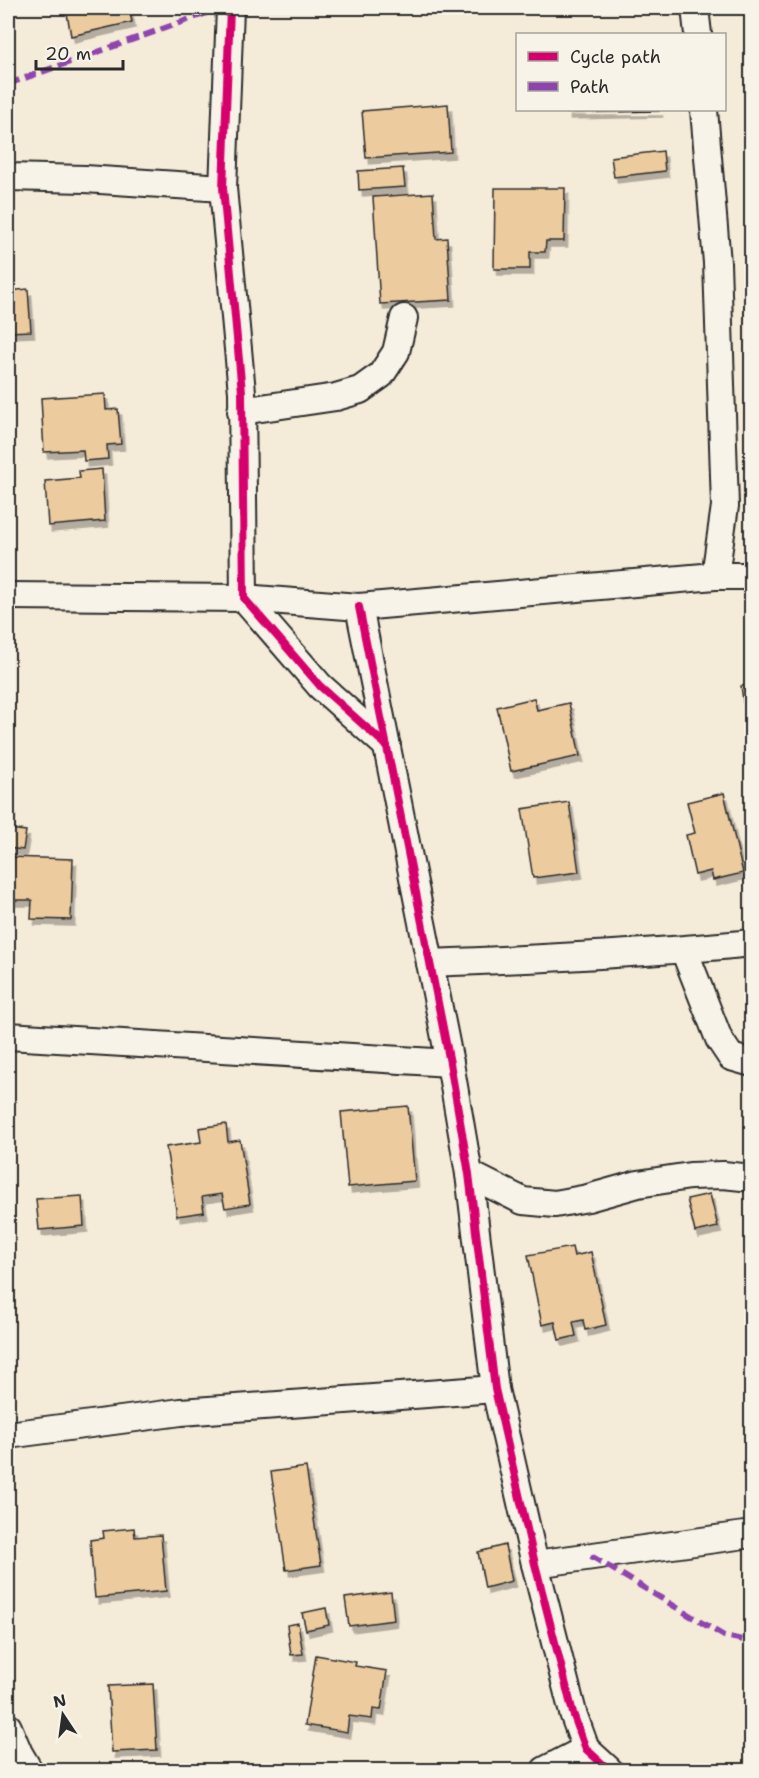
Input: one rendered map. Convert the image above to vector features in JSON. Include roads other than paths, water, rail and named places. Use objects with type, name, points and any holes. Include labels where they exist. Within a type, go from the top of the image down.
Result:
[{"type":"street","points":[[230,8],[223,188],[242,392],[244,598],[320,686],[387,746]]},
{"type":"street","points":[[695,8],[698,33]]},
{"type":"street","points":[[704,111],[717,263],[725,506],[715,576]]},
{"type":"street","points":[[8,177],[85,179],[223,188]]},
{"type":"street","points":[[241,411],[336,397],[360,390],[381,375],[396,352],[404,318]]},
{"type":"street","points":[[8,596],[244,598],[359,607],[715,576],[752,576]]},
{"type":"street","points":[[359,607],[450,1063],[469,1174],[495,1389],[535,1564],[573,1713],[586,1749],[609,1770]]},
{"type":"street","points":[[430,963],[684,950],[752,943]]},
{"type":"street","points":[[684,950],[719,1039],[731,1057],[752,1063]]},
{"type":"street","points":[[8,1036],[450,1063]]},
{"type":"street","points":[[469,1174],[523,1201],[555,1204],[588,1198],[638,1184],[690,1176],[723,1175],[752,1178]]},
{"type":"street","points":[[8,1435],[181,1412],[495,1389]]},
{"type":"street","points":[[535,1564],[752,1534]]},
{"type":"street","points":[[8,1727],[29,1770]]},
{"type":"street","points":[[545,1770],[586,1749]]}]
